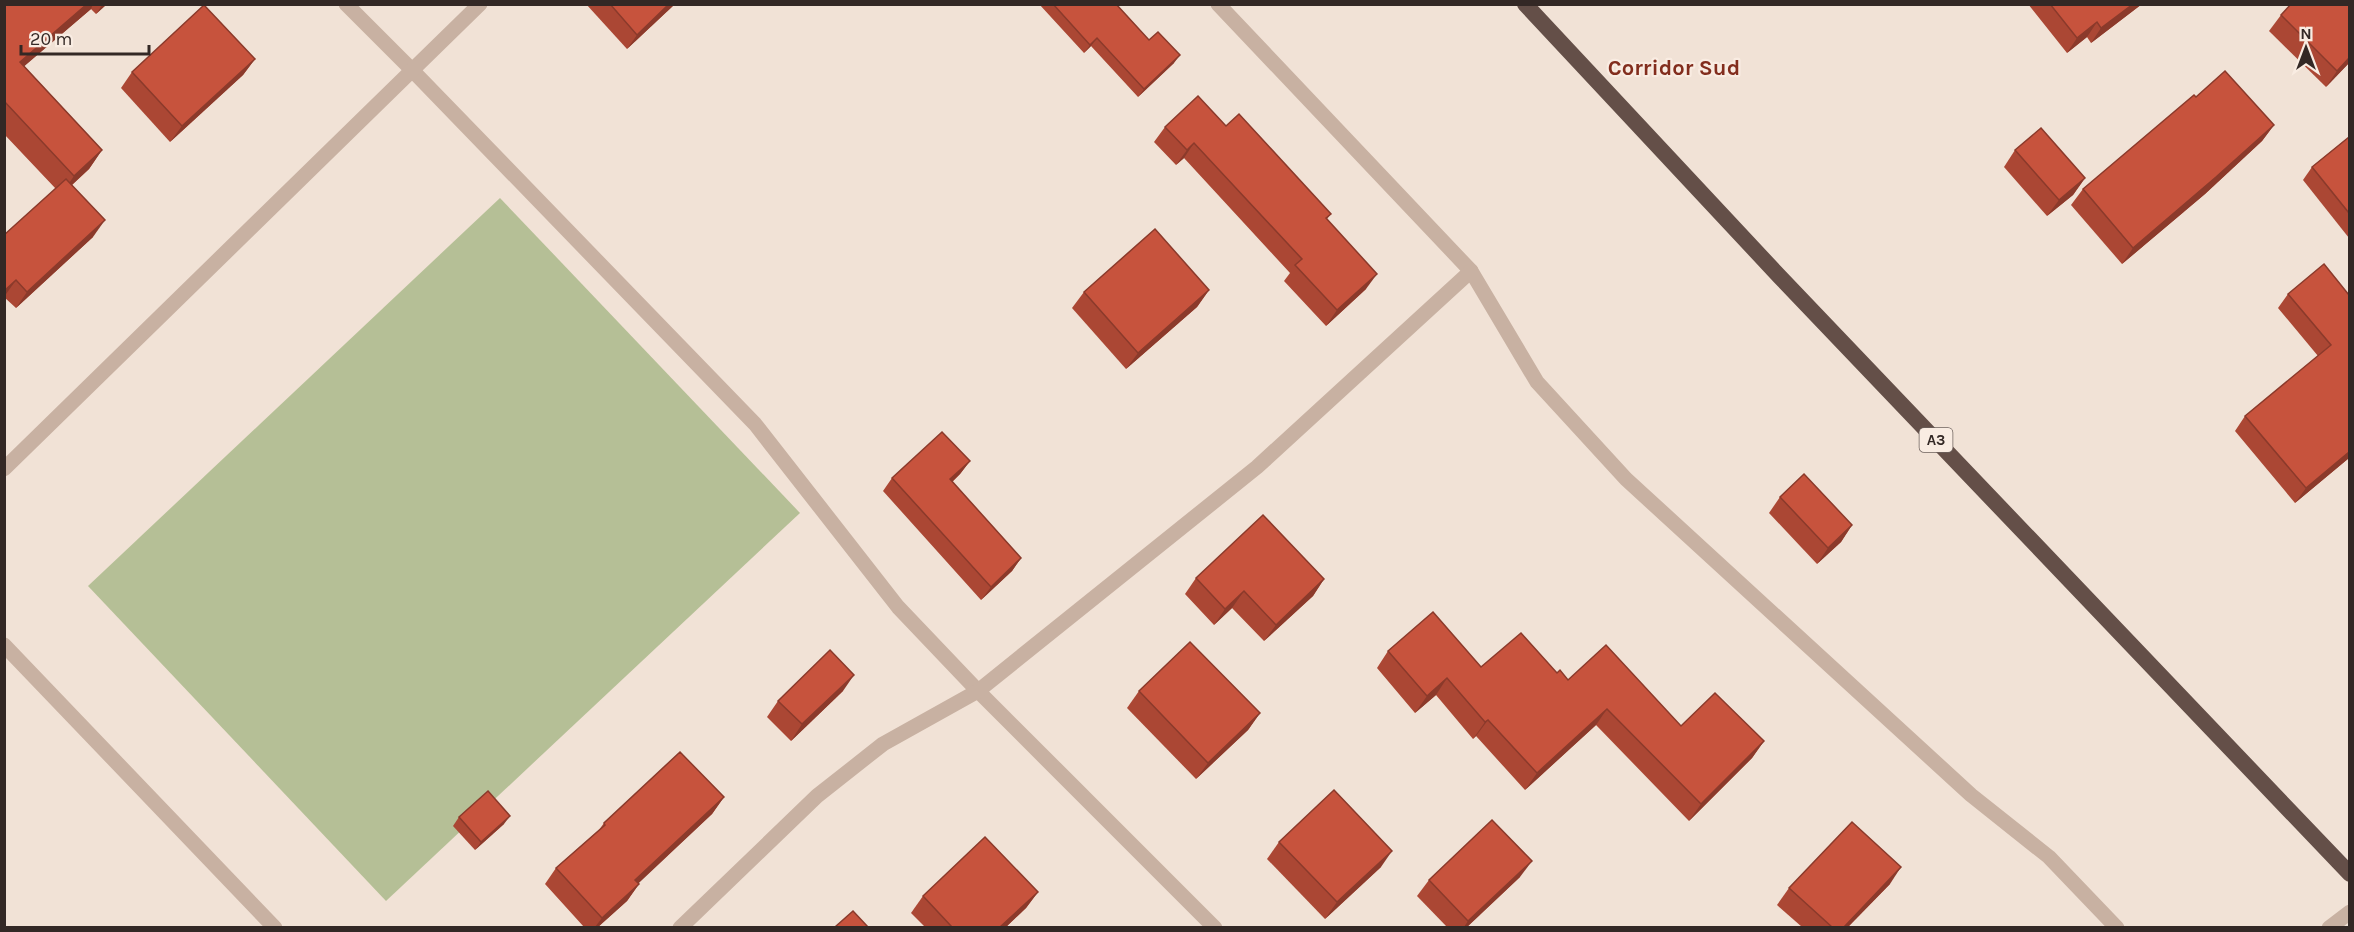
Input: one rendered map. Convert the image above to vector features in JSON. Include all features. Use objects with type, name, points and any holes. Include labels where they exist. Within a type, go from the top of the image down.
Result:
[{"type":"highway","name":"A3","points":[[1525,4],[1780,277],[2349,874]]},
{"type":"street","points":[[346,4],[755,424],[898,607],[978,691],[1215,927]]},
{"type":"street","points":[[4,469],[480,4]]},
{"type":"street","points":[[1218,4],[1471,271],[1537,382],[1626,479],[1971,795],[2049,857],[2117,927]]},
{"type":"street","points":[[680,927],[827,789],[883,744],[978,691],[1257,467],[1471,271]]},
{"type":"street","points":[[4,645],[275,927]]},
{"type":"street","points":[[2329,927],[2349,912]]},
{"type":"green space","points":[[500,198],[800,513],[386,901],[88,586]]},
{"type":"building","points":[[4,4],[87,4],[20,62],[102,150],[74,176],[4,101]]},
{"type":"building","points":[[610,4],[669,4],[637,35]]},
{"type":"building","points":[[1053,4],[1116,4],[1149,40],[1158,32],[1180,55],[1144,89],[1097,38],[1090,45]]},
{"type":"building","points":[[2050,4],[2133,4],[2101,28],[2097,22],[2077,38]]},
{"type":"building","points":[[2291,4],[2349,4],[2349,58],[2337,71],[2281,15]]},
{"type":"building","points":[[204,5],[255,59],[182,126],[132,72]]},
{"type":"building","points":[[2225,71],[2274,125],[2133,248],[2083,189]]},
{"type":"building","points":[[1198,96],[1226,126],[1239,114],[1331,214],[1326,218],[1377,274],[1337,310],[1295,265],[1302,259],[1194,143],[1187,150],[1165,127]]},
{"type":"building","points":[[2041,128],[2085,178],[2059,200],[2015,150]]},
{"type":"building","points":[[2349,137],[2349,213],[2312,167]]},
{"type":"building","points":[[66,179],[105,220],[27,292],[16,280],[4,291],[4,235]]},
{"type":"building","points":[[1155,229],[1209,290],[1138,353],[1084,292]]},
{"type":"building","points":[[2324,264],[2349,295],[2349,452],[2306,488],[2245,416],[2331,345],[2288,294]]},
{"type":"building","points":[[942,432],[970,461],[950,479],[1021,558],[991,587],[892,478]]},
{"type":"building","points":[[1804,474],[1852,525],[1828,548],[1780,497]]},
{"type":"building","points":[[1263,515],[1324,579],[1276,625],[1244,591],[1225,609],[1196,578]]},
{"type":"building","points":[[1433,612],[1481,667],[1521,633],[1557,673],[1560,670],[1568,680],[1606,645],[1681,726],[1715,693],[1764,741],[1701,804],[1607,709],[1537,773],[1488,720],[1485,722],[1447,678],[1427,696],[1388,651]]},
{"type":"building","points":[[1190,642],[1260,713],[1208,763],[1139,691]]},
{"type":"building","points":[[830,650],[854,675],[802,724],[778,701]]},
{"type":"building","points":[[680,752],[724,797],[635,880],[639,884],[602,918],[556,868],[605,825],[604,823]]},
{"type":"building","points":[[1334,790],[1392,851],[1337,902],[1279,842]]},
{"type":"building","points":[[488,791],[510,816],[481,842],[459,817]]},
{"type":"building","points":[[1492,820],[1532,861],[1468,921],[1429,880]]},
{"type":"building","points":[[1852,822],[1901,867],[1844,927],[1832,927],[1789,888]]},
{"type":"building","points":[[985,837],[1038,892],[1000,927],[952,927],[923,896]]},
{"type":"building","points":[[853,911],[868,927],[835,927]]},
{"type":"district","name":"Corridor Sud","points":[[1674,67]]}]
